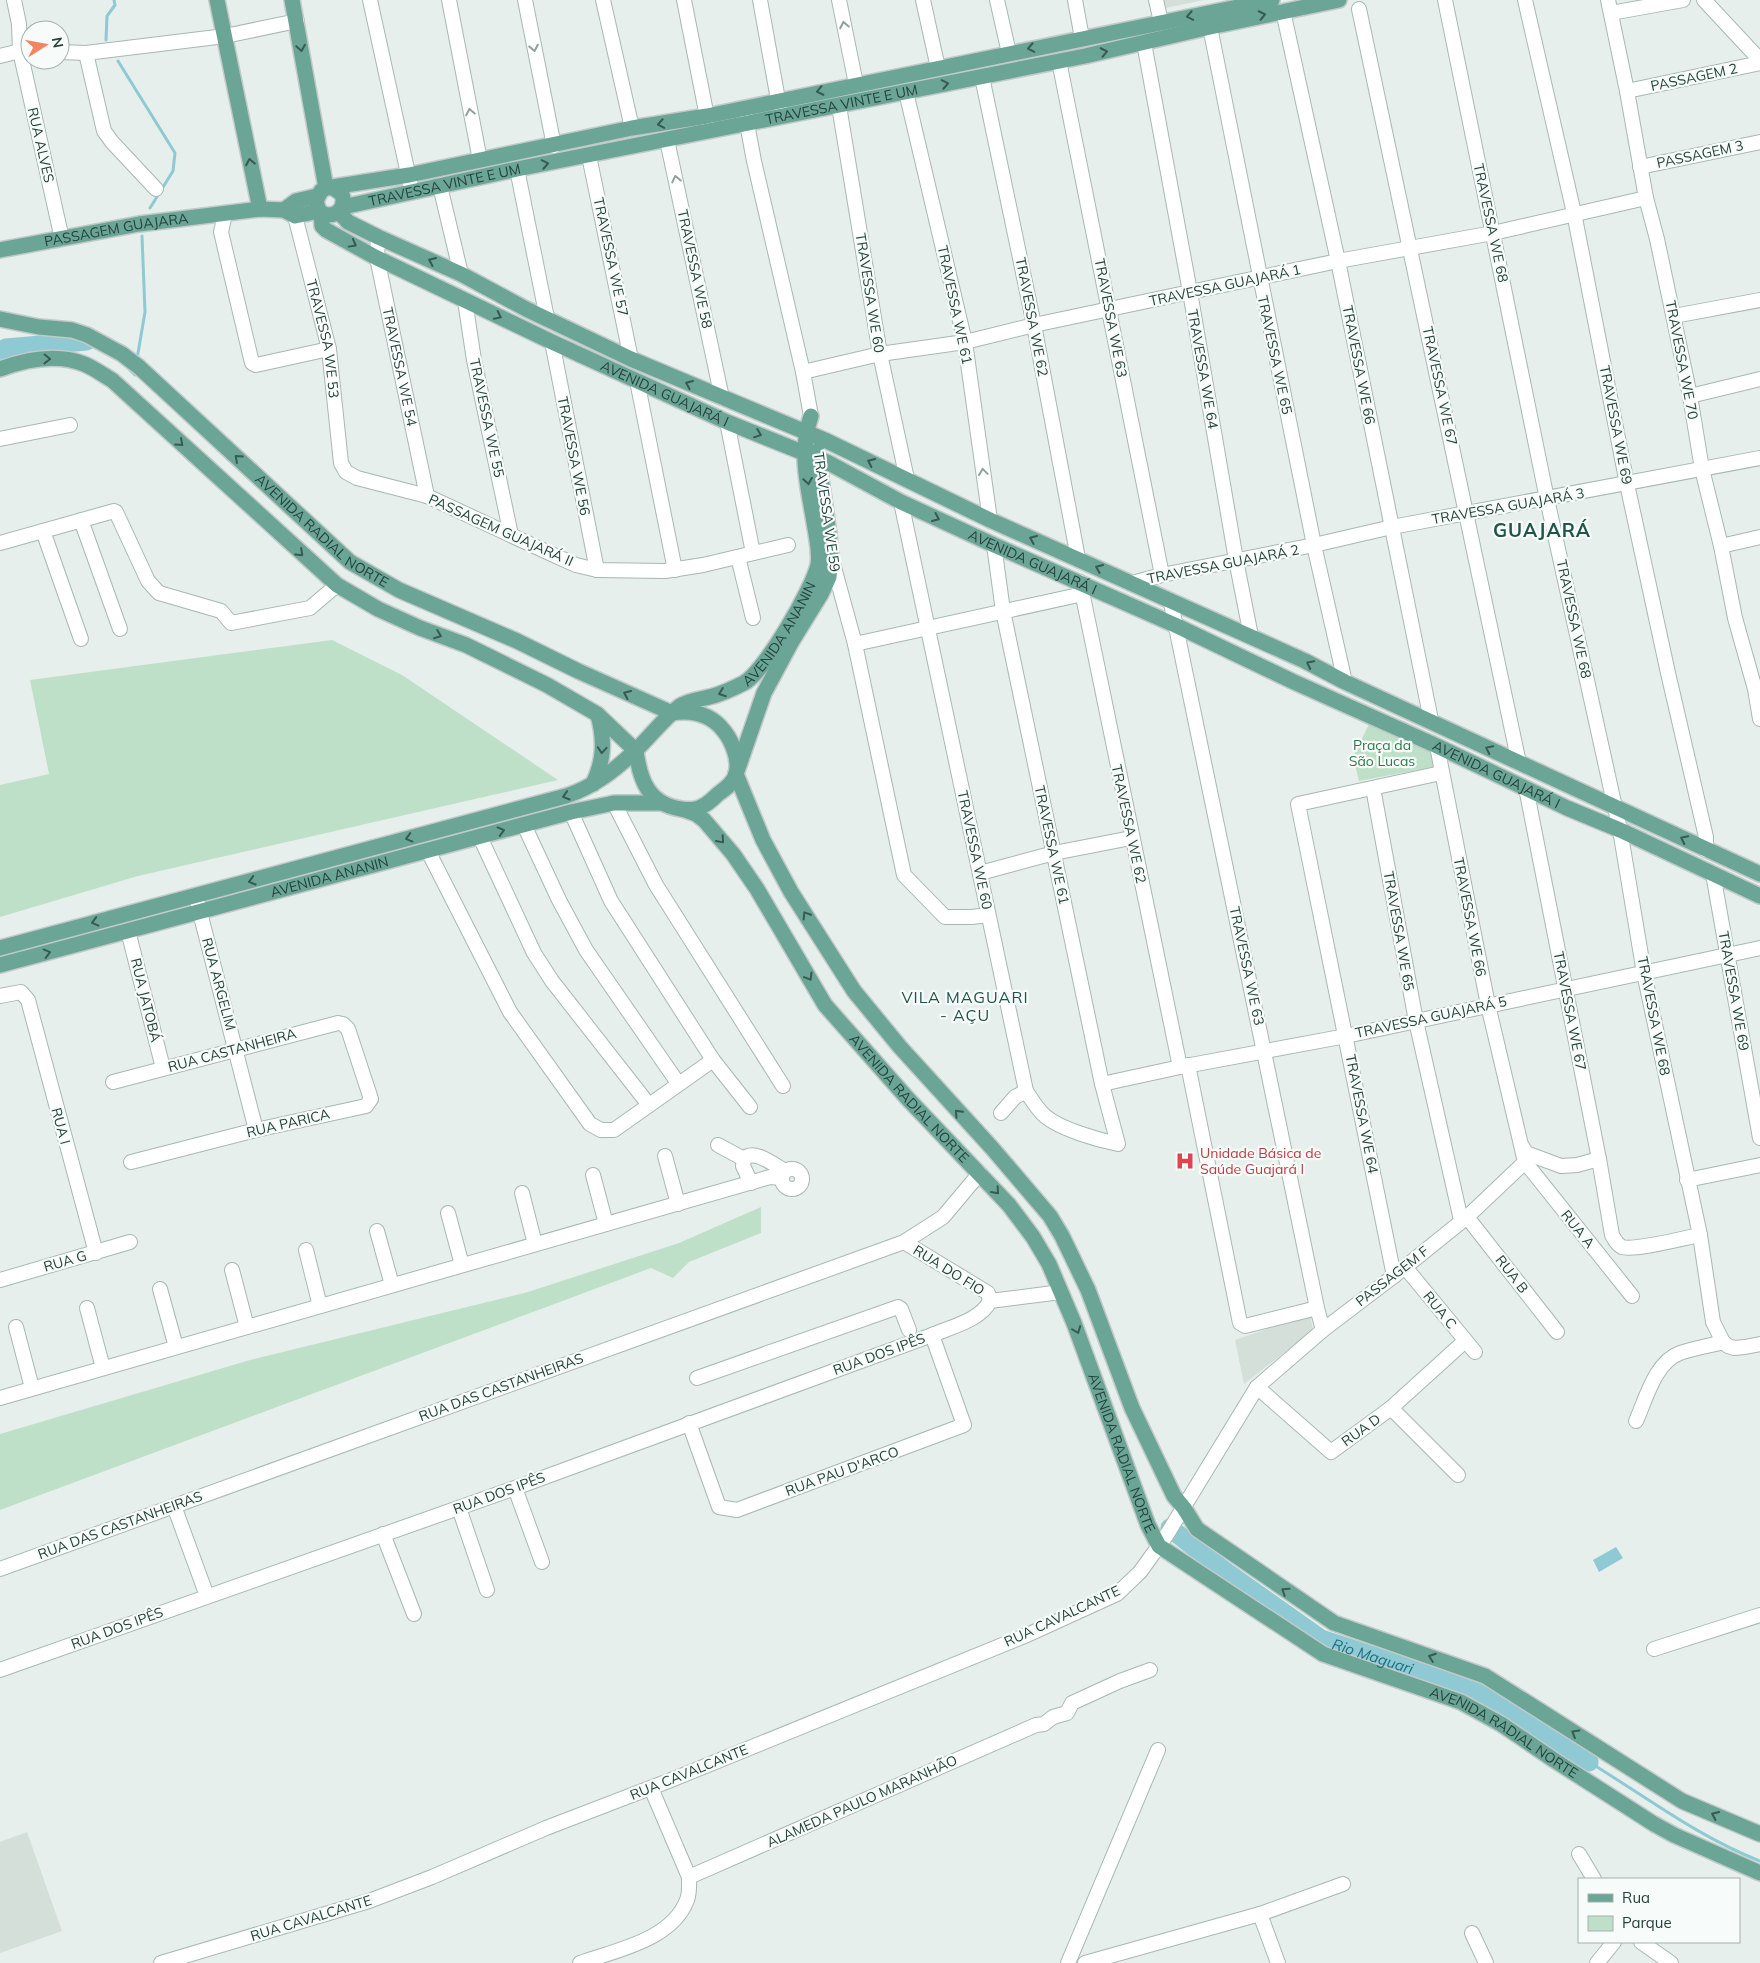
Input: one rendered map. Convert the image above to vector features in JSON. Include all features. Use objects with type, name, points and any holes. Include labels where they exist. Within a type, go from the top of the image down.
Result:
[{"type":"main road","points":[[217,0],[260,210]]},
{"type":"main road","points":[[292,0],[325,190],[317,207],[320,212],[327,216],[334,215],[341,209],[342,194],[338,190],[325,190]]},
{"type":"main road","name":"TRAVESSA VINTE E UM","points":[[290,213],[296,201],[325,190],[554,146],[632,128],[707,116],[1161,22],[1278,5],[1338,0]]},
{"type":"main road","name":"TRAVESSA VINTE E UM","points":[[341,209],[517,169],[1144,44],[1210,27],[1278,5]]},
{"type":"main road","name":"AVENIDA GUAJARÁ I","points":[[341,209],[348,222],[461,274],[526,309],[631,359],[811,434],[990,520],[1078,558],[1171,603],[1251,636],[1346,682],[1431,720],[1519,764],[1615,806],[1760,874]]},
{"type":"main road","name":"PASSAGEM GUAJARA","points":[[2,248],[62,240],[139,224],[260,210],[290,213],[320,212]]},
{"type":"main road","name":"AVENIDA GUAJARÁ I","points":[[320,212],[322,226],[326,230],[377,258],[465,301],[727,422],[810,455],[901,502],[1081,588],[1176,625],[1294,682],[1620,830],[1760,896]]},
{"type":"main road","name":"AVENIDA RADIAL NORTE","points":[[0,319],[39,327],[72,330],[100,340],[139,367],[350,562],[398,590],[517,641],[667,717]]},
{"type":"main road","name":"AVENIDA RADIAL NORTE","points":[[0,369],[21,361],[41,358],[65,359],[84,364],[112,380],[337,586],[378,609],[420,628],[466,645],[547,684],[597,714],[638,748]]},
{"type":"main road","name":"AVENIDA ANANIN","points":[[667,717],[682,704],[721,693],[747,682],[759,669],[808,590],[818,564],[810,455],[811,416]]},
{"type":"main road","name":"TRAVESSA WE 59","points":[[810,455],[829,534],[831,559]]},
{"type":"main road","name":"AVENIDA ANANIN","points":[[733,779],[764,693],[792,641],[821,594],[828,577],[831,559]]},
{"type":"main road","points":[[683,712],[696,713],[709,718],[719,725],[728,736],[733,748],[736,759],[733,779],[702,807],[685,810],[673,808],[662,803],[651,794],[643,783],[638,748],[667,717],[683,712]]},
{"type":"main road","points":[[593,784],[598,774],[603,750],[603,738],[597,714]]},
{"type":"main road","name":"AVENIDA ANANIN","points":[[0,948],[566,796],[608,775],[638,748]]},
{"type":"main road","name":"AVENIDA RADIAL NORTE","points":[[733,779],[786,883],[854,991],[900,1048],[992,1148],[1050,1216],[1062,1236],[1088,1290],[1132,1408],[1181,1513],[1197,1529],[1334,1623],[1485,1676],[1682,1800],[1760,1834]]},
{"type":"main road","name":"AVENIDA ANANIN","points":[[0,965],[571,812],[614,802],[662,803]]},
{"type":"main road","name":"AVENIDA RADIAL NORTE","points":[[685,810],[696,814],[704,820],[733,854],[757,889],[825,1005],[908,1099],[1009,1205],[1033,1237],[1049,1264],[1061,1292],[1148,1525],[1162,1541],[1323,1654],[1462,1702],[1501,1724],[1554,1760],[1661,1827],[1760,1873]]},
{"type":"street","name":"RUA ALVES","points":[[14,0],[20,28]]},
{"type":"street","points":[[370,0],[412,192]]},
{"type":"street","points":[[449,0],[480,160]]},
{"type":"street","points":[[525,0],[554,146]]},
{"type":"street","points":[[603,0],[632,128]]},
{"type":"street","points":[[684,0],[710,132]]},
{"type":"street","points":[[760,0],[781,116]]},
{"type":"street","points":[[839,0],[856,84]]},
{"type":"street","points":[[924,0],[938,68]]},
{"type":"street","points":[[998,0],[1009,53]]},
{"type":"street","points":[[1075,0],[1082,38]]},
{"type":"street","points":[[1156,0],[1161,22]]},
{"type":"street","name":"TRAVESSA WE 68","points":[[1445,0],[1547,499],[1620,830],[1644,973],[1687,1180]]},
{"type":"street","name":"TRAVESSA WE 69","points":[[1525,0],[1574,214],[1668,673],[1706,836],[1706,850]]},
{"type":"street","points":[[1610,7],[1683,0]]},
{"type":"street","points":[[1704,0],[1760,61]]},
{"type":"street","name":"TRAVESSA WE 66","points":[[1278,5],[1338,261],[1431,720]]},
{"type":"street","name":"TRAVESSA WE 70","points":[[1610,7],[1646,198],[1657,239],[1690,396],[1702,469],[1721,546],[1735,618],[1757,688],[1760,719]]},
{"type":"street","name":"TRAVESSA WE 67","points":[[1359,9],[1519,764]]},
{"type":"street","points":[[70,52],[86,53],[225,36],[296,21]]},
{"type":"street","name":"TRAVESSA WE 65","points":[[1210,27],[1314,546],[1346,682]]},
{"type":"street","name":"TRAVESSA WE 64","points":[[1144,44],[1251,636]]},
{"type":"street","points":[[0,56],[20,52]]},
{"type":"street","points":[[86,53],[104,131],[156,189]]},
{"type":"street","name":"PASSAGEM 2","points":[[1627,91],[1760,61]]},
{"type":"street","name":"TRAVESSA WE 63","points":[[1059,62],[1162,575]]},
{"type":"street","name":"RUA ALVES","points":[[29,70],[62,240]]},
{"type":"street","name":"TRAVESSA WE 62","points":[[982,77],[1034,325],[1078,558]]},
{"type":"street","name":"TRAVESSA WE 61","points":[[906,92],[965,342],[990,520]]},
{"type":"street","name":"TRAVESSA WE 60","points":[[839,106],[880,354],[907,479]]},
{"type":"street","points":[[744,107],[746,124],[803,372],[811,416]]},
{"type":"street","name":"TRAVESSA WE 58","points":[[668,140],[722,398]]},
{"type":"street","name":"PASSAGEM 3","points":[[1640,167],[1760,142]]},
{"type":"street","name":"TRAVESSA WE 57","points":[[589,156],[631,359]]},
{"type":"street","points":[[517,169],[547,318]]},
{"type":"street","points":[[440,186],[461,274]]},
{"type":"street","name":"TRAVESSA GUAJARÁ 1","points":[[803,372],[880,354],[965,342],[1034,325],[1338,261],[1492,233],[1646,198]]},
{"type":"street","name":"TRAVESSA WE 53","points":[[290,213],[329,349],[341,463]]},
{"type":"street","points":[[226,214],[222,235],[252,363],[256,366],[329,349]]},
{"type":"street","name":"TRAVESSA WE 54","points":[[378,237],[377,258],[427,496]]},
{"type":"street","points":[[1674,316],[1760,300]]},
{"type":"street","name":"TRAVESSA WE 55","points":[[465,301],[474,360],[511,536]]},
{"type":"street","name":"TRAVESSA WE 56","points":[[552,342],[597,570]]},
{"type":"street","points":[[1690,396],[1760,380]]},
{"type":"street","points":[[637,381],[675,570]]},
{"type":"street","points":[[727,422],[753,553]]},
{"type":"street","points":[[0,438],[70,425]]},
{"type":"street","name":"TRAVESSA GUAJARÁ 3","points":[[1314,546],[1392,527],[1760,458]]},
{"type":"street","name":"PASSAGEM GUAJARÁ II","points":[[341,463],[346,472],[356,478],[427,496],[576,565],[597,570],[654,572],[675,570],[788,545]]},
{"type":"street","name":"TRAVESSA WE 60","points":[[901,502],[1026,1091],[1047,1118],[1073,1131],[1118,1144]]},
{"type":"street","points":[[0,543],[114,511],[148,581],[155,590],[221,611],[231,624],[310,608],[337,586]]},
{"type":"street","points":[[81,520],[120,629]]},
{"type":"street","points":[[43,532],[81,639]]},
{"type":"street","points":[[1721,546],[1760,537]]},
{"type":"street","name":"TRAVESSA WE 61","points":[[994,545],[1003,611],[1102,1084],[1118,1144]]},
{"type":"street","name":"TRAVESSA GUAJARÁ 2","points":[[1132,583],[1162,575],[1314,546]]},
{"type":"street","points":[[738,557],[753,618]]},
{"type":"street","name":"TRAVESSA WE 59","points":[[831,559],[855,644],[904,875],[945,917],[972,918],[988,915]]},
{"type":"street","points":[[855,644],[1003,611],[1081,588]]},
{"type":"street","name":"TRAVESSA WE 62","points":[[1081,588],[1131,838],[1184,1066],[1240,1323],[1245,1326],[1317,1308]]},
{"type":"street","name":"TRAVESSA WE 63","points":[[1171,603],[1323,1330]]},
{"type":"street","name":"TRAVESSA WE 66","points":[[1437,746],[1488,1005],[1522,1146]]},
{"type":"street","points":[[1373,788],[1441,773]]},
{"type":"street","name":"TRAVESSA WE 65","points":[[1373,788],[1416,1021],[1464,1218]]},
{"type":"street","name":"TRAVESSA WE 64","points":[[1373,788],[1298,804],[1394,1276]]},
{"type":"street","name":"TRAVESSA WE 67","points":[[1526,788],[1599,1159],[1612,1235],[1620,1246],[1632,1248],[1700,1235]]},
{"type":"street","points":[[614,802],[656,885],[783,1086]]},
{"type":"street","points":[[571,812],[611,901],[713,1060],[750,1107]]},
{"type":"street","points":[[524,825],[559,900],[586,950],[678,1083]]},
{"type":"street","points":[[480,836],[534,953],[552,980],[649,1105]]},
{"type":"street","points":[[980,873],[1054,854],[1131,838]]},
{"type":"street","points":[[428,851],[510,1012],[590,1124],[601,1130],[614,1130],[713,1060]]},
{"type":"street","name":"TRAVESSA WE 69","points":[[1713,874],[1760,1138]]},
{"type":"street","name":"RUA ARGELIM","points":[[196,896],[256,1130]]},
{"type":"street","name":"RUA JATOBÁ","points":[[128,931],[163,1068]]},
{"type":"street","name":"TRAVESSA GUAJARÁ 5","points":[[1102,1084],[1264,1050],[1346,1036],[1760,948]]},
{"type":"street","name":"RUA I","points":[[0,996],[21,992],[28,1000],[96,1252]]},
{"type":"street","name":"RUA CASTANHEIRA","points":[[113,1082],[338,1023],[343,1024],[348,1029]]},
{"type":"street","name":"RUA PARICA","points":[[131,1162],[256,1130],[366,1106],[370,1103],[370,1099],[348,1029]]},
{"type":"street","points":[[1001,1113],[1015,1097],[1026,1091]]},
{"type":"street","points":[[718,1145],[744,1159]]},
{"type":"street","points":[[1522,1146],[1526,1152],[1561,1166],[1577,1165],[1599,1159]]},
{"type":"street","points":[[1522,1146],[1525,1162]]},
{"type":"street","points":[[0,1398],[783,1174],[755,1154],[749,1155],[744,1159],[743,1166],[751,1183]]},
{"type":"street","points":[[665,1156],[678,1204]]},
{"type":"street","name":"PASSAGEM F","points":[[1257,1386],[1323,1330],[1394,1276],[1464,1218],[1525,1162]]},
{"type":"street","name":"RUA A","points":[[1525,1162],[1632,1296]]},
{"type":"street","points":[[1760,1165],[1687,1180],[1700,1235],[1713,1322],[1722,1342],[1734,1348],[1760,1344]]},
{"type":"street","name":"RUA DAS CASTANHEIRAS","points":[[0,1569],[904,1242],[943,1217],[980,1173]]},
{"type":"street","points":[[593,1175],[606,1224]]},
{"type":"street","points":[[522,1193],[535,1244]]},
{"type":"street","points":[[448,1213],[462,1265]]},
{"type":"street","name":"RUA B","points":[[1464,1218],[1557,1332]]},
{"type":"street","points":[[377,1231],[392,1285]]},
{"type":"street","name":"RUA G","points":[[0,1280],[130,1242]]},
{"type":"street","name":"RUA DO FIO","points":[[904,1242],[985,1291],[989,1295],[990,1301]]},
{"type":"street","points":[[306,1250],[320,1306]]},
{"type":"street","name":"RUA C","points":[[1405,1267],[1475,1352]]},
{"type":"street","points":[[232,1270],[247,1327]]},
{"type":"street","points":[[160,1289],[176,1347]]},
{"type":"street","points":[[990,1301],[1061,1292]]},
{"type":"street","name":"RUA DOS IPÊS","points":[[0,1670],[515,1488],[932,1335],[974,1317],[988,1306],[990,1301]]},
{"type":"street","points":[[697,1378],[898,1307],[901,1309],[909,1330]]},
{"type":"street","points":[[87,1308],[103,1368]]},
{"type":"street","points":[[16,1327],[32,1388]]},
{"type":"street","name":"RUA PAU D'ARCO","points":[[689,1423],[718,1507],[732,1510],[741,1508],[964,1425],[932,1335]]},
{"type":"street","name":"RUA D","points":[[1257,1386],[1331,1452],[1391,1408],[1465,1341]]},
{"type":"street","points":[[1636,1421],[1656,1376],[1669,1359],[1680,1353],[1722,1342]]},
{"type":"street","name":"RUA CAVALCANTE","points":[[161,1963],[369,1901],[432,1877],[546,1828],[651,1788],[1027,1635],[1117,1594],[1140,1572],[1181,1513],[1257,1386]]},
{"type":"street","points":[[1391,1408],[1458,1474]]},
{"type":"street","points":[[515,1488],[542,1562]]},
{"type":"street","points":[[174,1506],[207,1596]]},
{"type":"street","points":[[459,1508],[488,1590]]},
{"type":"street","points":[[383,1534],[414,1614]]},
{"type":"street","points":[[1654,1649],[1760,1615]]},
{"type":"street","name":"ALAMEDA PAULO MARANHÃO","points":[[689,1876],[1036,1725],[1044,1724],[1053,1717],[1067,1713],[1072,1703],[1120,1681],[1150,1670]]},
{"type":"street","points":[[1068,1963],[1158,1750]]},
{"type":"street","points":[[580,1963],[640,1942],[654,1935],[668,1926],[680,1913],[687,1900],[689,1876],[651,1788]]},
{"type":"street","points":[[1579,1854],[1593,1878]]},
{"type":"street","points":[[1085,1963],[1260,1914],[1343,1884]]},
{"type":"street","points":[[1260,1914],[1278,1963]]},
{"type":"street","points":[[1472,1932],[1486,1963]]},
{"type":"street","points":[[1597,1963],[1613,1943]]},
{"type":"street","points":[[1642,1943],[1671,1963]]},
{"type":"shaded area","points":[[1160,0],[1204,0],[1161,9]]},
{"type":"shaded area","points":[[1310,1314],[1313,1330],[1244,1384],[1235,1340]]},
{"type":"shaded area","points":[[27,1832],[62,1931],[0,1953],[0,1842]]},
{"type":"green space","points":[[332,640],[402,675],[558,780],[138,876],[0,917],[0,785],[49,774],[30,680]]},
{"type":"green space","name":"Praça da São Lucas","points":[[1370,722],[1431,749],[1433,767],[1359,781],[1353,757]]},
{"type":"green space","points":[[761,1207],[761,1233],[689,1262],[673,1278],[651,1268],[0,1510],[0,1434],[250,1360],[528,1292],[679,1243]]},
{"type":"water","points":[[1616,1547],[1623,1558],[1599,1572],[1593,1560]]},
{"type":"waterway","points":[[106,40],[107,16],[115,5],[114,0]]},
{"type":"waterway","points":[[118,61],[175,153],[173,171],[150,208]]},
{"type":"waterway","points":[[137,359],[145,312],[142,236]]},
{"type":"waterway","name":"Rio Maguari","points":[[0,351],[6,348],[87,341]]},
{"type":"waterway","points":[[127,367],[135,375]]},
{"type":"waterway","name":"Rio Maguari","points":[[1170,1528],[1222,1569],[1321,1639],[1476,1689],[1589,1762]]},
{"type":"waterway","points":[[1589,1762],[1693,1828],[1760,1861]]},
{"type":"place","name":"Unidade Básica de Saúde Guajará I","points":[[1185,1161]]},
{"type":"district","name":"GUAJARÁ","points":[[1542,530]]},
{"type":"district","name":"VILA MAGUARI - AÇU","points":[[965,1006]]}]
